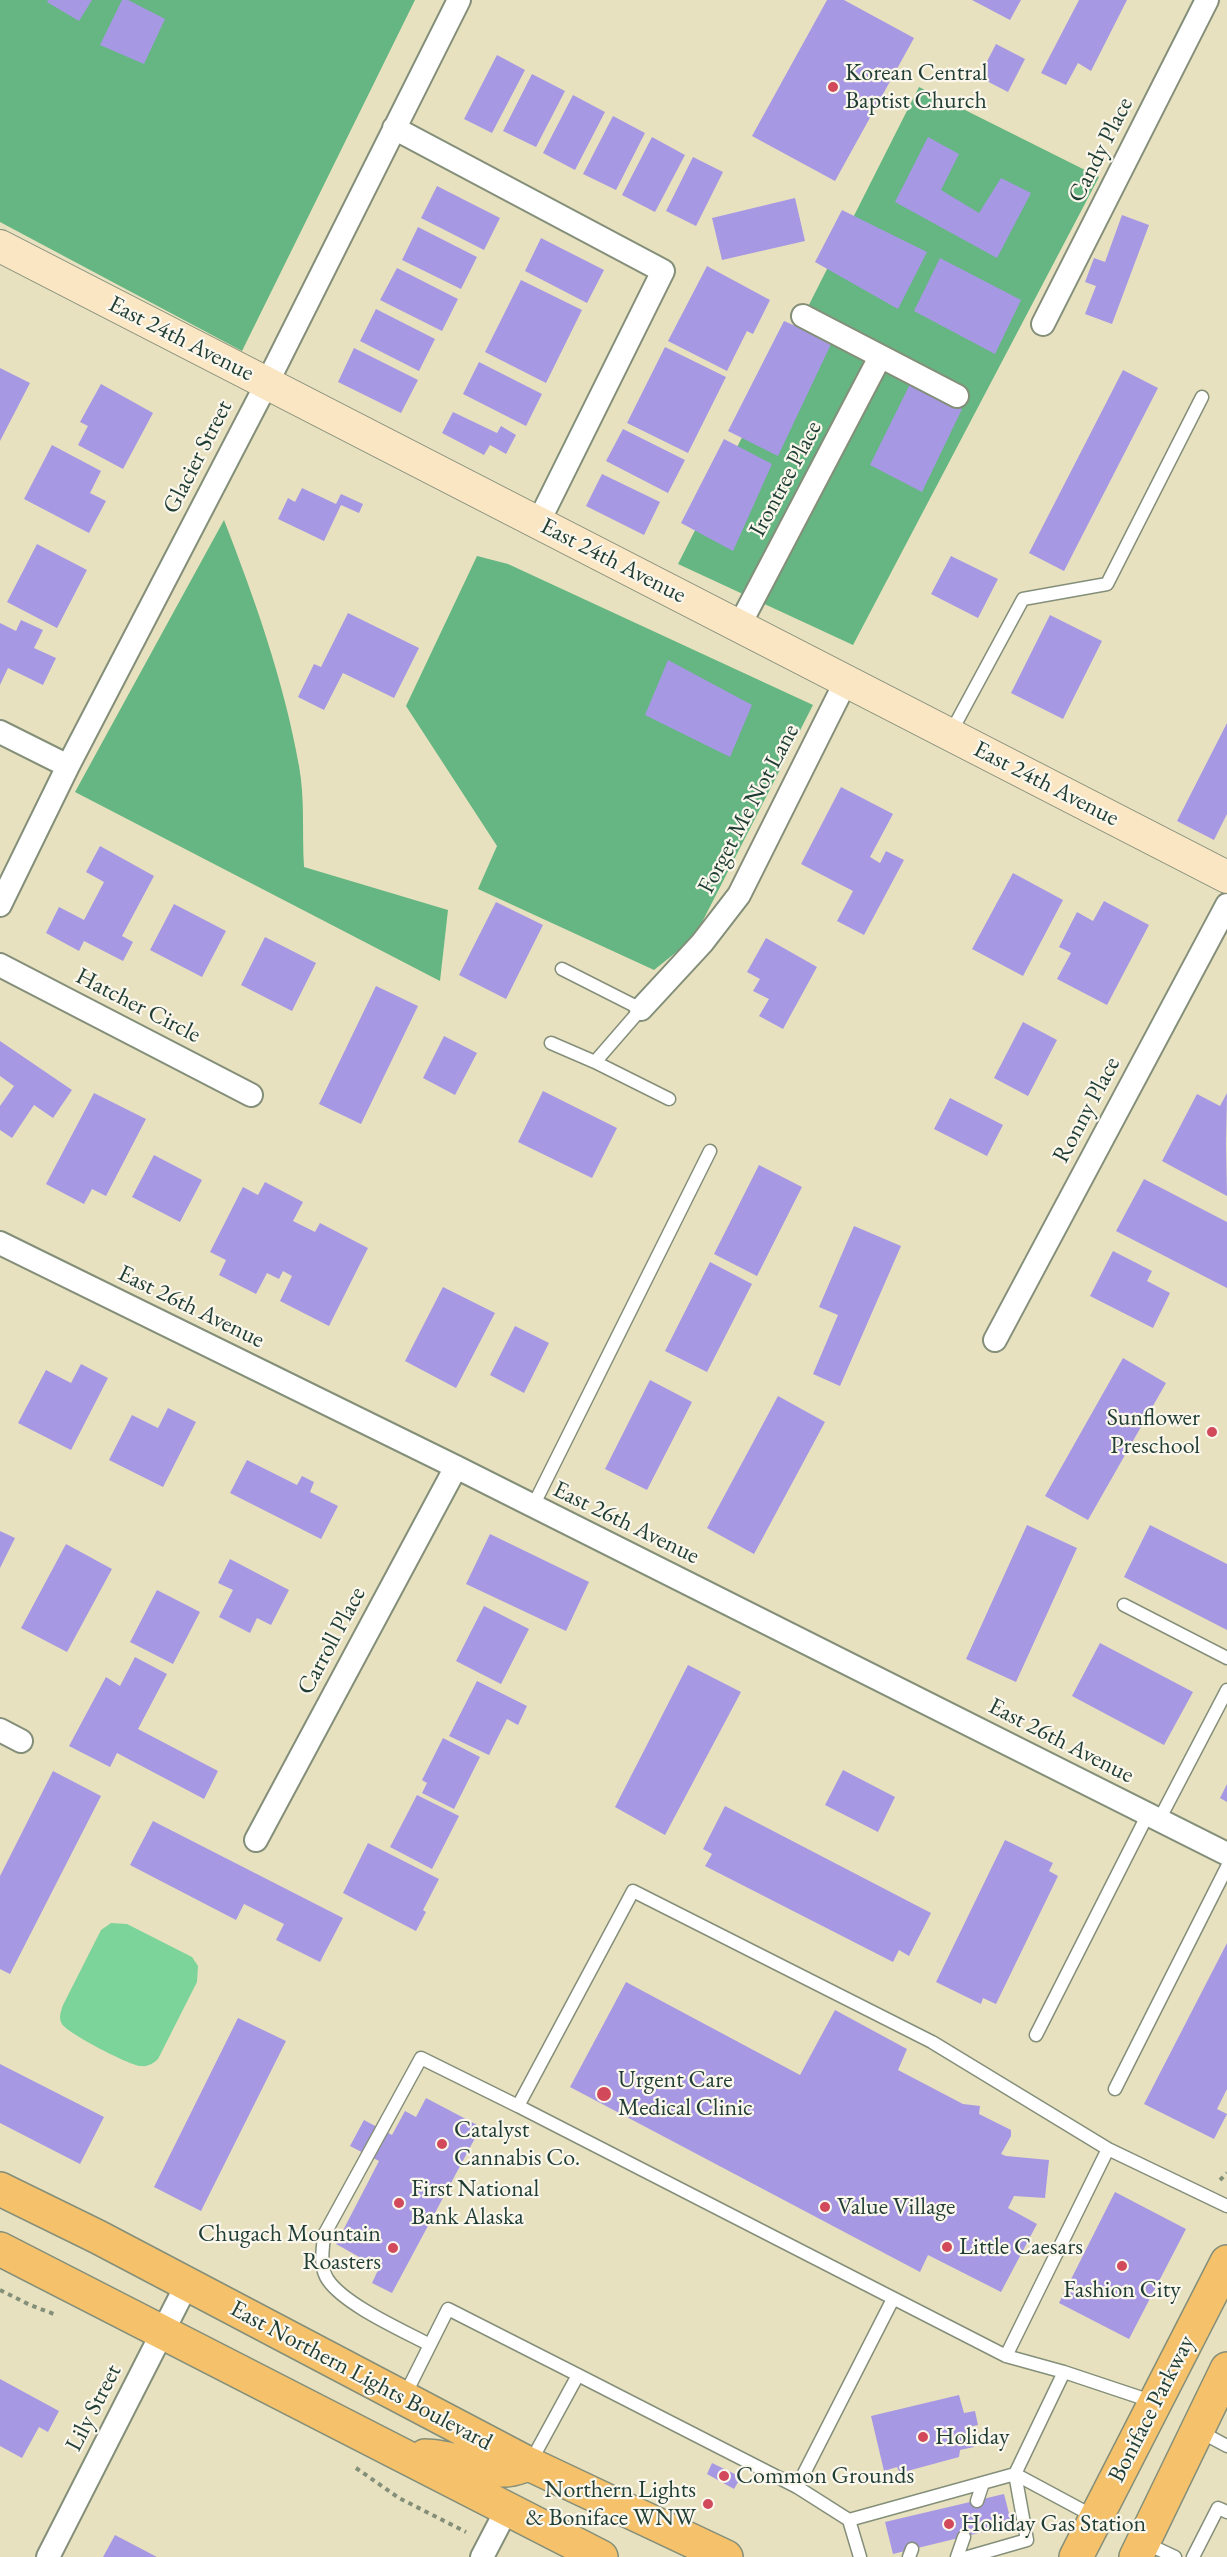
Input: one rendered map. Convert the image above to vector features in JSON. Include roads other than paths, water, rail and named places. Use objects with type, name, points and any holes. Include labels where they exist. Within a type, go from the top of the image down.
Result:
[{"type":"main road","name":"East Northern Lights Boulevard","points":[[0,2189],[187,2284],[529,2464],[726,2557]]},
{"type":"main road","name":"East Northern Lights Boulevard","points":[[0,2249],[601,2557]]},
{"type":"main road","name":"Boniface Parkway","points":[[1076,2557],[1227,2262]]},
{"type":"main road","name":"Boniface Parkway","points":[[1140,2550],[1227,2369]]},
{"type":"main road","points":[[403,2456],[441,2456],[483,2467],[507,2470],[529,2464]]},
{"type":"street","name":"Glacier Street","points":[[0,905],[68,766],[267,383],[459,0]]},
{"type":"street","name":"Candy Place","points":[[1043,324],[1208,0]]},
{"type":"street","points":[[394,128],[663,271],[538,523]]},
{"type":"street","name":"East 24th Avenue","points":[[0,246],[1227,877]]},
{"type":"street","points":[[803,316],[957,396]]},
{"type":"street","name":"Irontree Place","points":[[739,626],[880,357]]},
{"type":"street","name":"Forget Me Not Lane","points":[[641,1009],[702,943],[739,895],[846,681]]},
{"type":"street","points":[[0,732],[68,766]]},
{"type":"street","name":"Ronny Place","points":[[995,1340],[1227,905]]},
{"type":"street","name":"Hatcher Circle","points":[[0,965],[251,1095]]},
{"type":"street","name":"East 26th Avenue","points":[[0,1243],[456,1467],[1227,1854]]},
{"type":"street","name":"Carroll Place","points":[[256,1840],[456,1467]]},
{"type":"street","points":[[0,1730],[21,1741]]},
{"type":"street","name":"Lily Street","points":[[48,2557],[187,2284]]},
{"type":"street","points":[[482,2557],[507,2509]]},
{"type":"lane","points":[[950,735],[1023,599],[1107,584],[1202,397]]},
{"type":"lane","points":[[562,969],[641,1009],[595,1062]]},
{"type":"lane","points":[[550,1043],[595,1062],[669,1099]]},
{"type":"lane","points":[[533,1506],[710,1151]]},
{"type":"lane","points":[[1124,1605],[1227,1658]]},
{"type":"lane","points":[[1036,2035],[1154,1817],[1227,1690]]},
{"type":"lane","points":[[1115,2089],[1227,1867]]},
{"type":"lane","points":[[518,2106],[633,1891],[932,2042],[1108,2149],[1227,2206]]},
{"type":"lane","points":[[430,2345],[345,2297],[327,2279],[322,2261],[324,2235],[421,2058],[1006,2356],[1156,2402]]},
{"type":"lane","points":[[1006,2356],[1108,2149]]},
{"type":"lane","points":[[796,2487],[893,2299]]},
{"type":"lane","points":[[403,2398],[448,2309],[796,2487],[849,2520],[860,2557]]},
{"type":"lane","points":[[968,2557],[1027,2540],[1015,2474],[1064,2372]]},
{"type":"lane","points":[[529,2464],[578,2375]]},
{"type":"lane","points":[[1197,2430],[1227,2446]]},
{"type":"lane","points":[[849,2520],[1015,2474],[1096,2518]]},
{"type":"lane","points":[[977,2501],[983,2483]]},
{"type":"lane","points":[[922,2514],[927,2499]]},
{"type":"lane","points":[[1193,2557],[1218,2508],[1227,2512]]},
{"type":"lane","points":[[957,2557],[964,2537]]},
{"type":"lane","points":[[1140,2550],[1175,2557]]},
{"type":"place","name":"Korean Central Baptist Church","points":[[833,87]]},
{"type":"place","name":"Sunflower Preschool","points":[[1212,1432]]},
{"type":"place","name":"Urgent Care Medical Clinic","points":[[604,2094]]},
{"type":"place","name":"Catalyst Cannabis Co.","points":[[442,2144]]},
{"type":"place","name":"First National Bank Alaska","points":[[399,2203]]},
{"type":"place","name":"Value Village","points":[[825,2207]]},
{"type":"place","name":"Little Caesars","points":[[947,2247]]},
{"type":"place","name":"Chugach Mountain Roasters","points":[[393,2248]]},
{"type":"place","name":"Fashion City","points":[[1122,2266]]},
{"type":"place","name":"Holiday","points":[[923,2437]]},
{"type":"place","name":"Common Grounds","points":[[724,2476]]},
{"type":"place","name":"Northern Lights & Boniface WNW","points":[[708,2504]]},
{"type":"place","name":"Holiday Gas Station","points":[[949,2524]]}]
